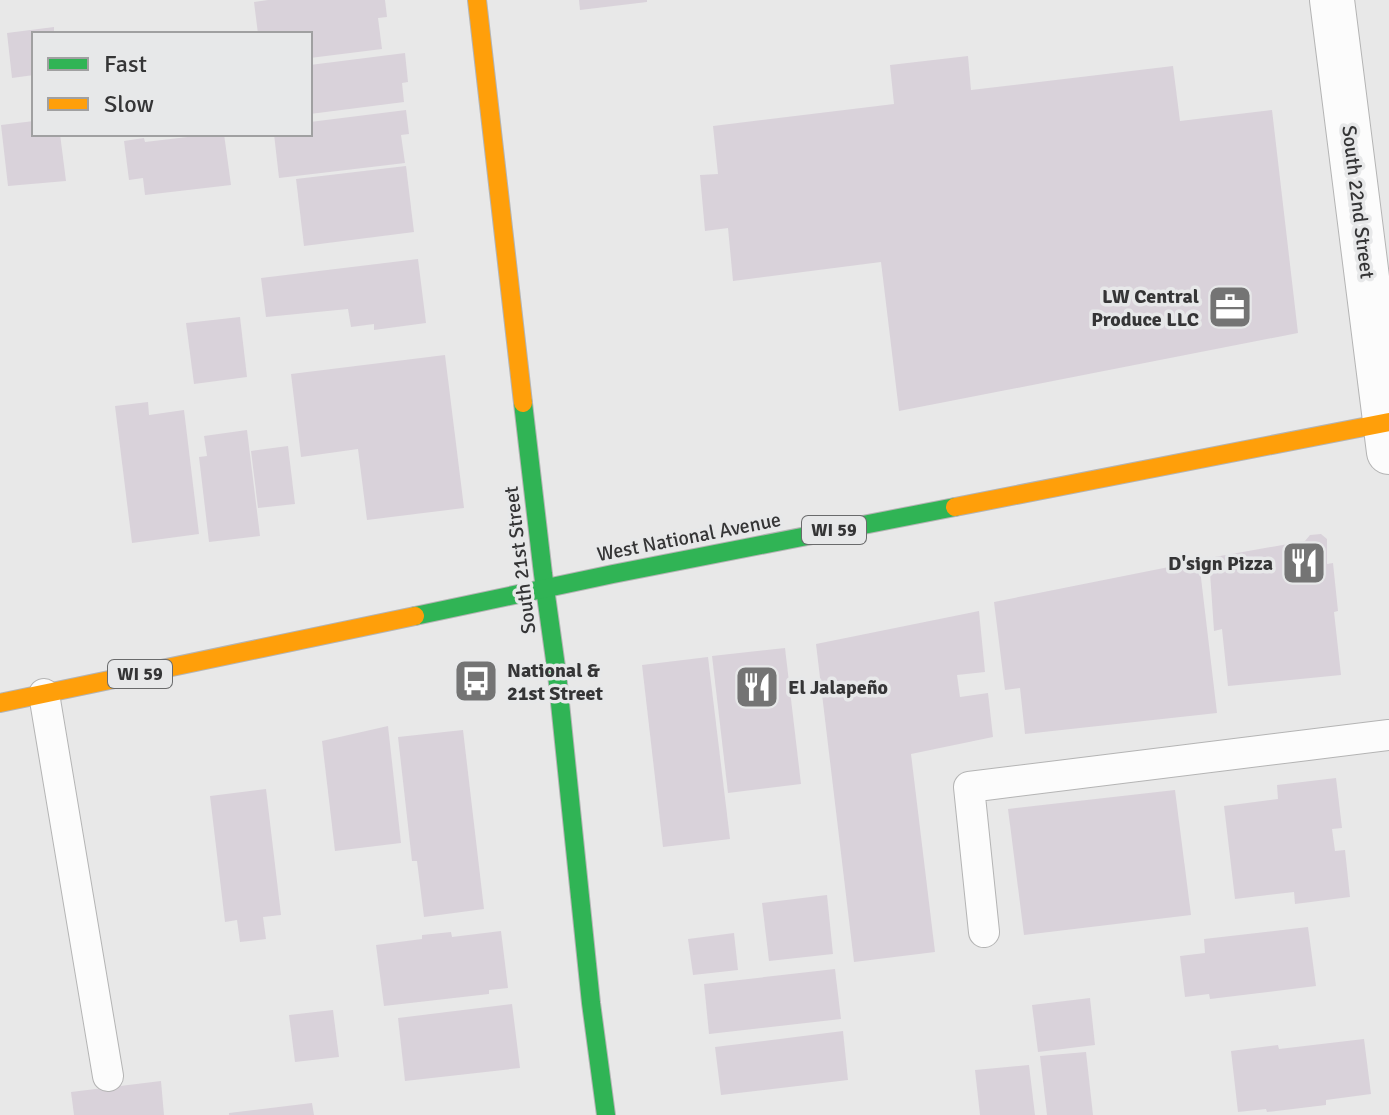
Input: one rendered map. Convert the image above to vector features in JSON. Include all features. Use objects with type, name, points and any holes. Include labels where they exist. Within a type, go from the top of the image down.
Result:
[{"type":"main road","name":"South 21st Street","points":[[477,0],[606,1115]]},
{"type":"main road","name":"West National Avenue","points":[[0,703],[545,588],[1388,432]]},
{"type":"street","name":"South 22nd Street","points":[[1332,0],[1388,432]]},
{"type":"lane","points":[[44,694],[108,1076]]},
{"type":"lane","points":[[984,932],[969,787],[1389,735]]},
{"type":"building","points":[[385,0],[387,17],[378,18],[382,49],[312,58],[312,32],[258,32],[254,2]]},
{"type":"building","points":[[579,0],[647,0],[647,2],[580,10]]},
{"type":"building","points":[[54,27],[54,32],[32,32],[32,75],[12,78],[7,33]]},
{"type":"building","points":[[405,53],[408,82],[402,83],[404,102],[312,114],[312,65]]},
{"type":"building","points":[[968,56],[971,90],[1173,66],[1180,121],[1272,110],[1298,333],[899,411],[881,262],[733,281],[728,228],[705,231],[700,175],[718,174],[713,126],[894,104],[890,65]]},
{"type":"building","points":[[406,110],[409,134],[401,135],[405,163],[279,178],[274,136],[312,136],[312,122]]},
{"type":"building","points":[[32,121],[32,136],[60,136],[66,181],[8,186],[1,125]]},
{"type":"building","points":[[224,136],[231,185],[145,195],[143,178],[129,180],[124,141],[144,138],[145,142]]},
{"type":"building","points":[[406,166],[414,232],[304,246],[296,179]]},
{"type":"building","points":[[418,259],[426,323],[374,330],[374,324],[351,327],[348,309],[266,317],[261,278]]},
{"type":"building","points":[[240,317],[247,377],[194,384],[186,323]]},
{"type":"building","points":[[445,355],[464,508],[367,520],[358,449],[301,457],[291,374]]},
{"type":"building","points":[[148,402],[149,415],[184,410],[199,534],[132,543],[115,406]]},
{"type":"building","points":[[247,430],[260,536],[209,542],[199,457],[207,456],[204,436]]},
{"type":"building","points":[[288,446],[295,504],[258,508],[251,451]]},
{"type":"building","points":[[1321,534],[1327,539],[1327,564],[1333,563],[1338,611],[1334,612],[1341,675],[1228,686],[1222,629],[1214,631],[1209,558],[1305,541],[1310,535]]},
{"type":"building","points":[[1199,561],[1217,713],[1025,734],[1020,688],[1005,690],[994,602]]},
{"type":"building","points":[[979,611],[985,672],[957,675],[960,697],[988,693],[993,737],[911,754],[935,952],[854,962],[816,644]]},
{"type":"building","points":[[785,648],[801,784],[728,793],[712,656]]},
{"type":"building","points":[[708,657],[730,839],[663,847],[642,665]]},
{"type":"building","points":[[388,726],[401,843],[335,851],[322,741]]},
{"type":"building","points":[[463,730],[484,909],[424,917],[417,861],[412,861],[398,737]]},
{"type":"building","points":[[1336,778],[1342,828],[1332,829],[1335,851],[1345,850],[1350,897],[1295,904],[1294,892],[1235,899],[1224,806],[1278,799],[1277,785]]},
{"type":"building","points":[[266,789],[281,915],[263,917],[266,939],[240,942],[237,920],[225,922],[210,796]]},
{"type":"building","points":[[1175,790],[1191,915],[1024,935],[1008,809]]},
{"type":"building","points":[[827,895],[833,954],[769,961],[762,903]]},
{"type":"building","points":[[1308,927],[1316,986],[1210,999],[1209,994],[1185,997],[1180,956],[1205,953],[1204,939]]},
{"type":"building","points":[[501,931],[508,988],[489,990],[489,994],[384,1006],[376,945],[422,939],[422,935],[451,932],[452,937]]},
{"type":"building","points":[[734,933],[738,970],[693,975],[688,939]]},
{"type":"building","points":[[835,969],[841,1019],[709,1034],[704,984]]},
{"type":"building","points":[[1090,998],[1095,1045],[1038,1052],[1032,1005]]},
{"type":"building","points":[[512,1004],[520,1068],[405,1081],[398,1018]]},
{"type":"building","points":[[333,1010],[339,1057],[295,1062],[289,1015]]},
{"type":"building","points":[[843,1031],[848,1080],[721,1095],[715,1047]]},
{"type":"building","points":[[1364,1039],[1371,1094],[1326,1100],[1326,1105],[1238,1112],[1231,1051]]},
{"type":"building","points":[[1086,1052],[1093,1115],[1047,1115],[1040,1056]]},
{"type":"building","points":[[1029,1065],[1035,1115],[980,1115],[975,1070]]},
{"type":"building","points":[[161,1081],[164,1115],[74,1115],[71,1092]]},
{"type":"building","points":[[312,1103],[314,1115],[229,1115],[229,1113]]},
{"type":"traffic: fast","points":[[523,403],[606,1115]]},
{"type":"traffic: fast","points":[[415,616],[955,507]]},
{"type":"traffic: slow","points":[[477,0],[523,403]]},
{"type":"traffic: slow","points":[[955,507],[1389,422]]},
{"type":"traffic: slow","points":[[0,703],[415,616]]},
{"type":"place","name":"LW Central Produce LLC","points":[[1230,307]]},
{"type":"place","name":"D'sign Pizza","points":[[1304,563]]},
{"type":"place","name":"National & 21st Street","points":[[476,681]]},
{"type":"place","name":"El Jalapeño","points":[[757,687]]}]
